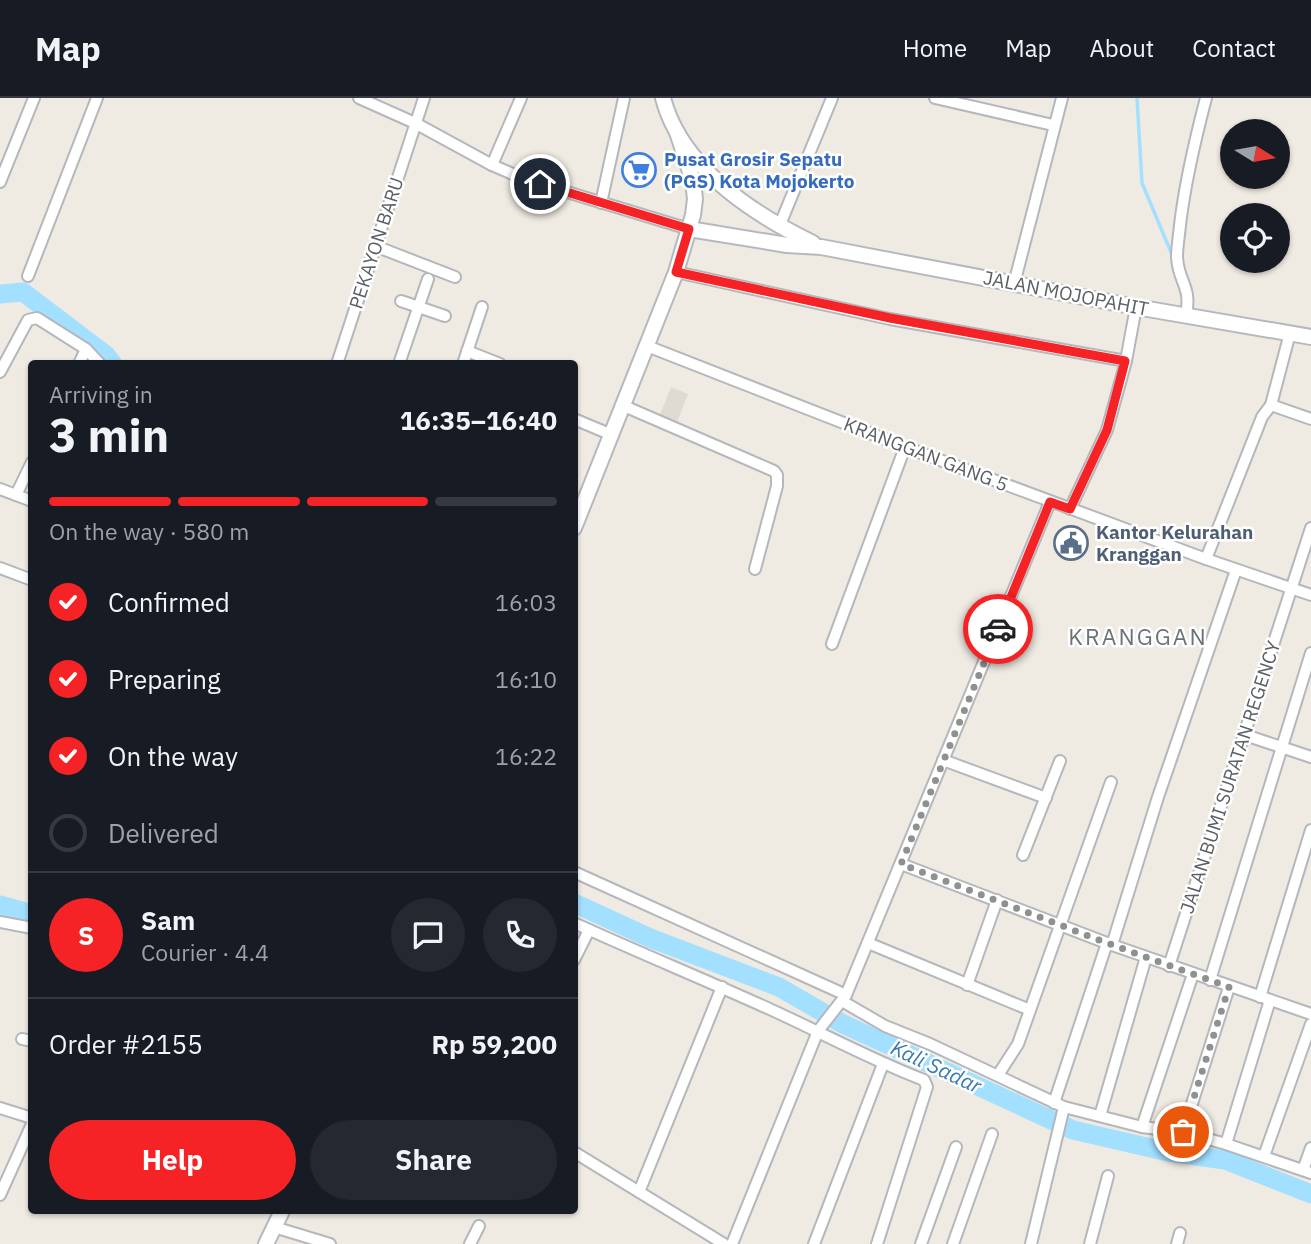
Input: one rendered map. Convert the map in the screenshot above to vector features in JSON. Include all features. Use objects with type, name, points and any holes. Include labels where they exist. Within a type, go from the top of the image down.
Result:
[{"type":"main road","name":"JALAN MOJOPAHIT","points":[[663,98],[677,132],[711,177],[742,203],[779,227],[821,247]]},
{"type":"main road","points":[[578,518],[676,272],[689,229],[695,199],[693,181],[677,132]]},
{"type":"main road","name":"JALAN MOJOPAHIT","points":[[689,229],[787,245],[821,247],[1136,307],[1311,337]]},
{"type":"main road","points":[[266,1244],[276,1216]]},
{"type":"street","points":[[0,182],[34,98]]},
{"type":"street","points":[[28,276],[97,98]]},
{"type":"street","points":[[359,98],[415,123],[492,165],[532,182],[689,229]]},
{"type":"street","name":"PEKAYON BARU","points":[[338,360],[424,98]]},
{"type":"street","points":[[492,165],[521,98]]},
{"type":"street","points":[[601,203],[624,98]]},
{"type":"street","points":[[779,227],[832,98]]},
{"type":"street","points":[[935,98],[1053,125]]},
{"type":"street","points":[[1014,284],[1062,98]]},
{"type":"street","points":[[1186,314],[1188,291],[1177,256],[1182,206],[1205,98]]},
{"type":"street","points":[[375,246],[455,277]]},
{"type":"street","points":[[676,272],[890,318],[1125,361]]},
{"type":"street","points":[[401,360],[428,279]]},
{"type":"street","points":[[401,301],[445,316]]},
{"type":"street","points":[[464,360],[482,307]]},
{"type":"street","points":[[1070,509],[1107,430],[1136,307]]},
{"type":"street","points":[[1,366],[31,317],[37,318],[86,349],[96,360]]},
{"type":"street","points":[[1206,559],[1262,417],[1271,405],[1290,333]]},
{"type":"street","name":"KRANGGAN GANG 5","points":[[647,346],[1050,502],[1311,595]]},
{"type":"street","points":[[81,360],[86,349]]},
{"type":"street","points":[[467,351],[489,360]]},
{"type":"street","points":[[1271,405],[1311,419]]},
{"type":"street","points":[[624,406],[774,471],[777,475],[777,486],[754,569]]},
{"type":"street","points":[[578,420],[612,435]]},
{"type":"street","points":[[832,644],[905,447]]},
{"type":"street","points":[[16,495],[28,470]]},
{"type":"street","points":[[0,489],[28,500]]},
{"type":"street","points":[[732,1244],[821,1027],[841,1002],[868,943],[1050,502]]},
{"type":"street","name":"JALAN BUMI SURATAN REGENCY","points":[[1169,965],[1311,528]]},
{"type":"street","points":[[0,568],[28,578]]},
{"type":"street","points":[[1031,1244],[1061,1120],[1059,1105],[1158,797],[1236,570]]},
{"type":"street","points":[[1210,980],[1311,653]]},
{"type":"street","points":[[1245,735],[1311,757]]},
{"type":"street","points":[[943,760],[1046,797]]},
{"type":"street","points":[[1023,855],[1060,761]]},
{"type":"street","points":[[998,1075],[1018,1044],[1111,782]]},
{"type":"street","points":[[1226,1144],[1311,830]]},
{"type":"street","points":[[901,864],[1110,944],[1311,1014]]},
{"type":"street","points":[[578,874],[885,1026],[1059,1105],[1142,1127],[1183,1132],[1307,1171],[1311,1148]]},
{"type":"street","points":[[967,985],[997,900]]},
{"type":"street","points":[[0,922],[28,927]]},
{"type":"street","points":[[578,925],[821,1027],[883,1064],[924,1080],[927,1087],[877,1244]]},
{"type":"street","points":[[578,952],[589,930]]},
{"type":"street","points":[[868,943],[1031,1010]]},
{"type":"street","points":[[1100,1116],[1146,957]]},
{"type":"street","points":[[1142,1127],[1192,974]]},
{"type":"street","points":[[639,1192],[722,987]]},
{"type":"street","points":[[1183,1132],[1229,987]]},
{"type":"street","points":[[1264,1156],[1311,1024]]},
{"type":"street","points":[[814,1244],[883,1064]]},
{"type":"street","points":[[0,1108],[28,1117]]},
{"type":"street","points":[[0,1195],[28,1133]]},
{"type":"street","points":[[953,1244],[992,1134]]},
{"type":"street","points":[[921,1244],[956,1147]]},
{"type":"street","points":[[578,1154],[724,1244]]},
{"type":"street","points":[[1090,1244],[1108,1176]]},
{"type":"street","points":[[276,1216],[330,1244]]},
{"type":"street","points":[[470,1244],[478,1226]]},
{"type":"shaded area","points":[[671,387],[688,394],[677,422],[660,415]]},
{"type":"waterway","points":[[1137,98],[1142,183],[1173,257]]},
{"type":"waterway","points":[[0,294],[23,292],[110,360]]},
{"type":"waterway","name":"Kali Sadar","points":[[0,905],[28,913]]},
{"type":"waterway","name":"Kali Sadar","points":[[578,905],[650,938],[779,987],[841,1023],[1073,1130],[1168,1152],[1225,1160],[1311,1194]]},
{"type":"way so far","points":[[998,629],[901,864],[1229,987],[1183,1132]]},
{"type":"place","name":"Pusat Grosir Sepatu (PGS) Kota Mojokerto","points":[[639,170]]},
{"type":"place","name":"Kantor Kelurahan Kranggan","points":[[1071,543]]},
{"type":"district","name":"KRANGGAN","points":[[1138,637]]},
{"type":"route","points":[[540,184],[689,229],[676,272],[890,318],[1125,361],[1102,444],[1070,509],[1050,502],[998,629]]}]
